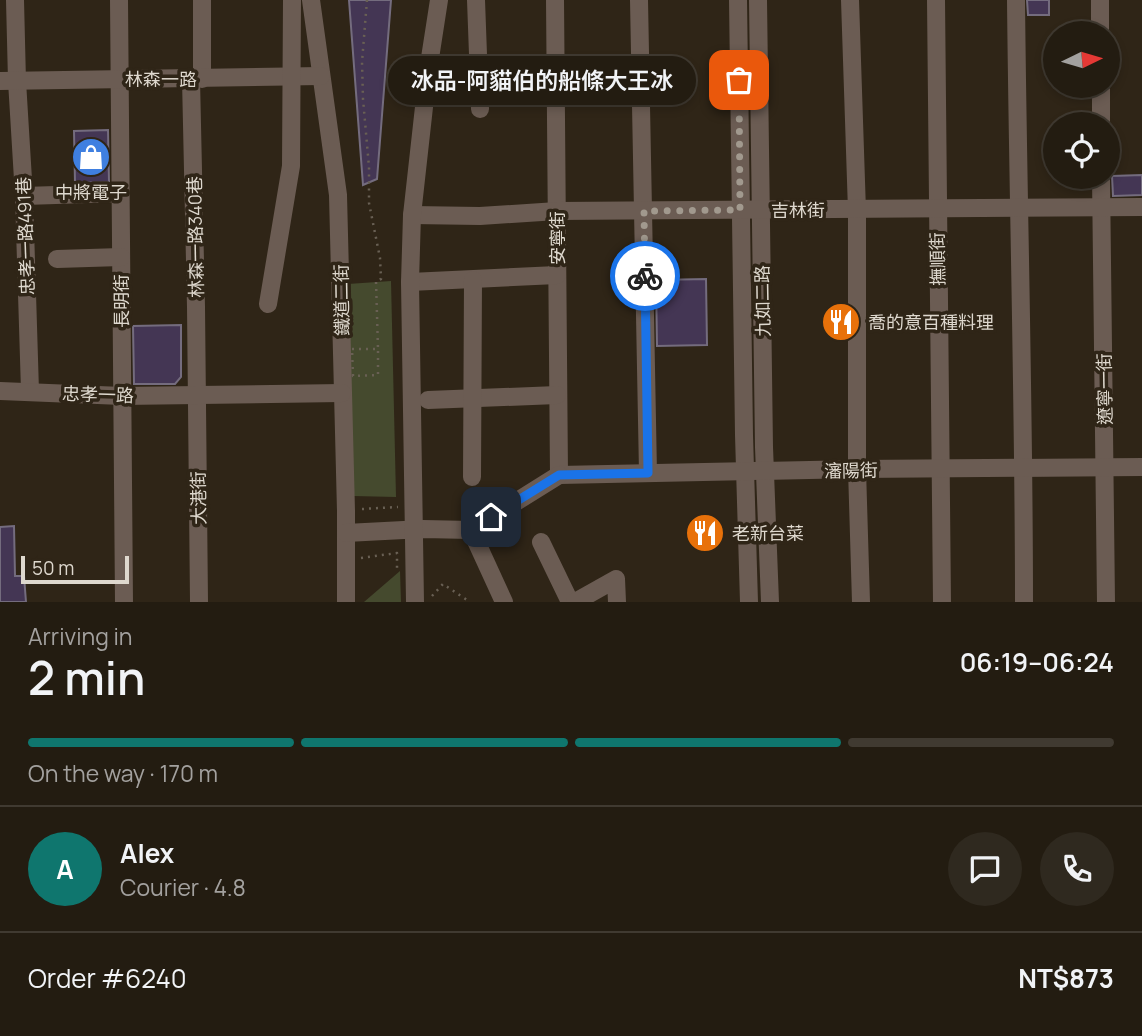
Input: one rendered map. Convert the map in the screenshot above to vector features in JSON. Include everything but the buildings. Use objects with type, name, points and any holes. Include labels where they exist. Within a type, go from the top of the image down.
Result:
[{"type":"street","name":"忠孝一路491巷","points":[[15,0],[8,81],[24,196],[30,390]]},
{"type":"street","name":"長明街","points":[[119,0],[124,602]]},
{"type":"street","name":"林森一路340巷","points":[[197,395],[197,79],[202,0]]},
{"type":"street","points":[[268,304],[291,166],[292,0]]},
{"type":"street","name":"鐵道二街","points":[[311,0],[338,195],[346,533],[345,602]]},
{"type":"street","points":[[415,602],[410,282],[412,215],[439,0]]},
{"type":"street","points":[[476,0],[480,109]]},
{"type":"street","name":"安寧街","points":[[555,0],[559,475]]},
{"type":"street","points":[[639,0],[648,473]]},
{"type":"street","name":"九如二路","points":[[738,0],[749,602]]},
{"type":"street","name":"九如二路","points":[[758,0],[769,602]]},
{"type":"street","points":[[850,0],[857,211],[857,469],[861,602]]},
{"type":"street","name":"撫順街","points":[[936,0],[942,602]]},
{"type":"street","points":[[1016,0],[1024,602]]},
{"type":"street","points":[[1100,0],[1100,21]]},
{"type":"street","name":"林森一路","points":[[8,81],[321,76]]},
{"type":"street","name":"遼寧一街","points":[[1101,189],[1106,602]]},
{"type":"street","points":[[24,196],[120,193]]},
{"type":"street","name":"吉林街","points":[[412,215],[480,216],[557,211],[1142,207]]},
{"type":"street","points":[[57,259],[121,257]]},
{"type":"street","points":[[410,282],[557,275]]},
{"type":"street","points":[[472,281],[472,477]]},
{"type":"street","name":"忠孝一路","points":[[0,391],[30,390],[122,396],[342,393]]},
{"type":"street","name":"大港街","points":[[197,395],[199,602]]},
{"type":"street","points":[[428,400],[557,396]]},
{"type":"street","name":"瀋陽街","points":[[559,475],[1142,467]]},
{"type":"street","points":[[346,533],[471,530],[559,475]]},
{"type":"street","points":[[471,530],[504,602]]},
{"type":"street","points":[[541,542],[572,602],[616,579],[617,602]]},
{"type":"path","points":[[367,0],[362,62],[369,158],[369,203],[380,258],[381,279],[376,281],[378,349],[378,375],[353,376],[352,349],[378,349]]},
{"type":"path","points":[[362,509],[399,507]]},
{"type":"path","points":[[361,558],[397,553],[397,578]]},
{"type":"path","points":[[427,602],[443,584],[470,602]]},
{"type":"green space","points":[[391,281],[396,497],[353,496],[348,284]]},
{"type":"green space","points":[[400,571],[401,602],[364,602]]},
{"type":"way so far","points":[[645,276],[644,211],[740,210],[739,80]]},
{"type":"place","name":"冰品-阿貓伯的船條大王冰","points":[[739,80]]},
{"type":"place","name":"中將電子","points":[[91,157]]},
{"type":"place","name":"喬的意百種料理","points":[[841,322]]},
{"type":"place","name":"老新台菜","points":[[705,533]]},
{"type":"route","points":[[491,517],[559,475],[648,473],[645,276]]}]
